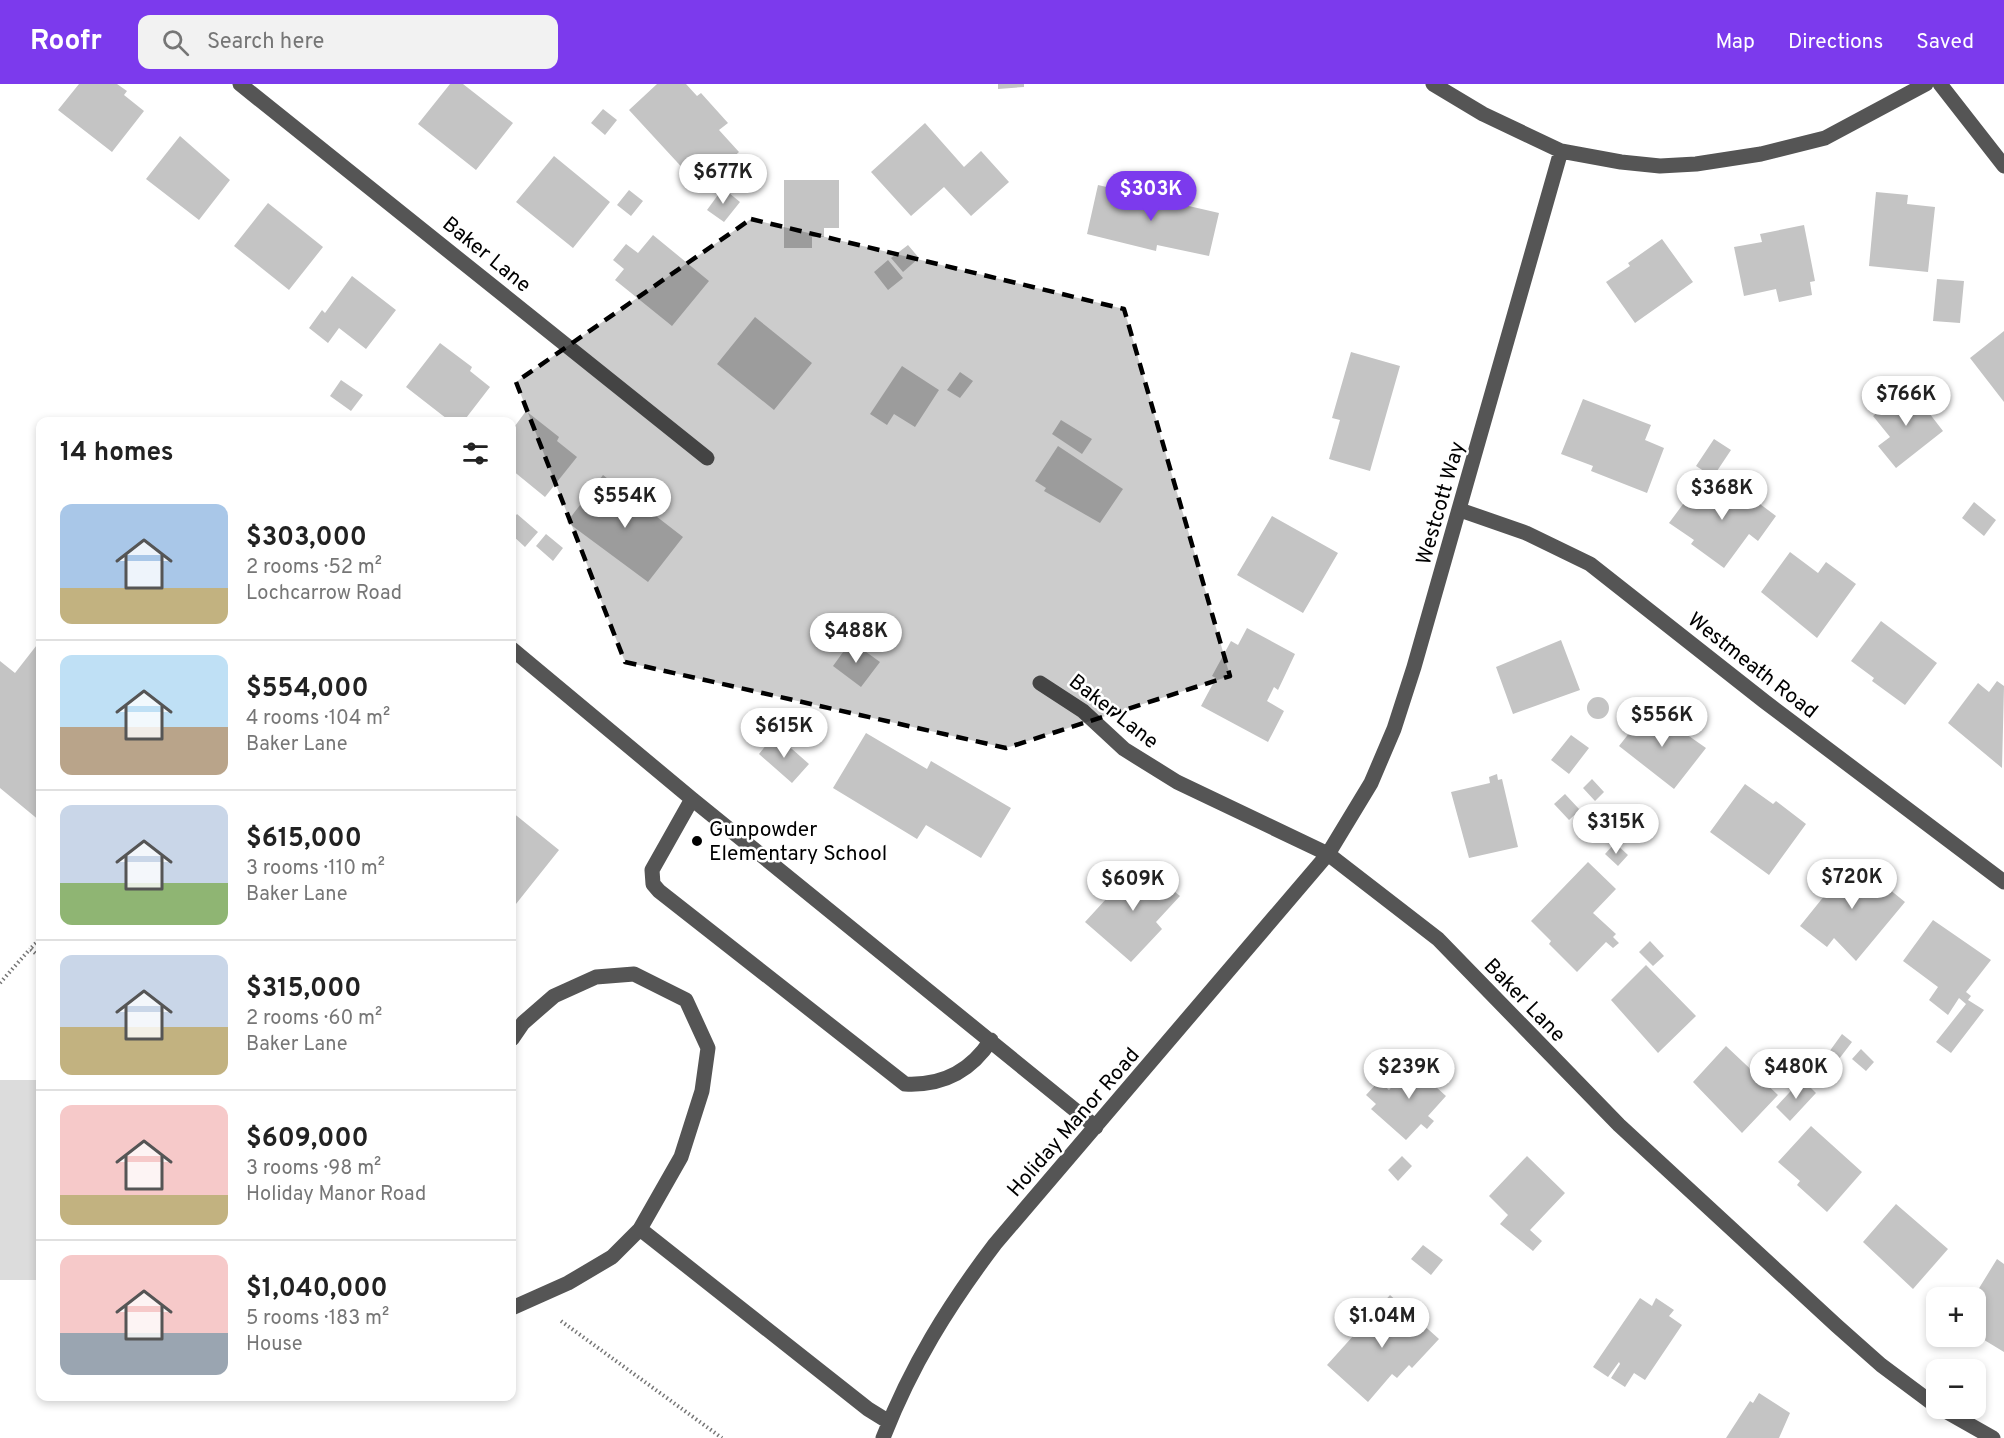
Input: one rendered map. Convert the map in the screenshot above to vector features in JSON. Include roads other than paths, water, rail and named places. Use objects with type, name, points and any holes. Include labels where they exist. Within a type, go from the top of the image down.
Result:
[{"type":"street","name":"Baker Lane","points":[[240,84],[707,458]]},
{"type":"street","points":[[1434,84],[1482,114],[1561,151],[1621,162],[1660,166],[1696,164],[1761,154],[1825,138],[1926,84]]},
{"type":"street","points":[[1940,84],[2004,166]]},
{"type":"street","name":"Westcott Way","points":[[1328,854],[1371,783],[1394,729],[1460,510],[1561,151]]},
{"type":"street","name":"Westmeath Road","points":[[1460,510],[1526,533],[1590,564],[1792,723],[2004,882]]},
{"type":"street","points":[[516,652],[692,800],[1096,1127]]},
{"type":"street","name":"Baker Lane","points":[[1040,682],[1083,711],[1124,749],[1177,782],[1328,854],[1438,939],[1618,1125],[1837,1326],[1881,1365],[1926,1399]]},
{"type":"street","points":[[692,800],[652,870],[653,884],[659,891],[905,1084],[927,1086],[952,1078],[980,1057],[991,1040]]},
{"type":"street","name":"Holiday Manor Road","points":[[883,1438],[904,1388],[953,1299],[995,1244],[1328,854]]},
{"type":"street","points":[[516,1034],[524,1023],[554,996],[596,977],[634,974],[686,1000],[708,1048],[702,1091],[681,1157],[640,1229],[612,1257],[568,1283],[516,1306]]},
{"type":"street","points":[[640,1229],[868,1409],[890,1422]]},
{"type":"street","name":"Baker Lane","points":[[1958,1419],[1993,1438]]},
{"type":"place","name":"Gunpowder Elementary School","points":[[697,841]]}]
